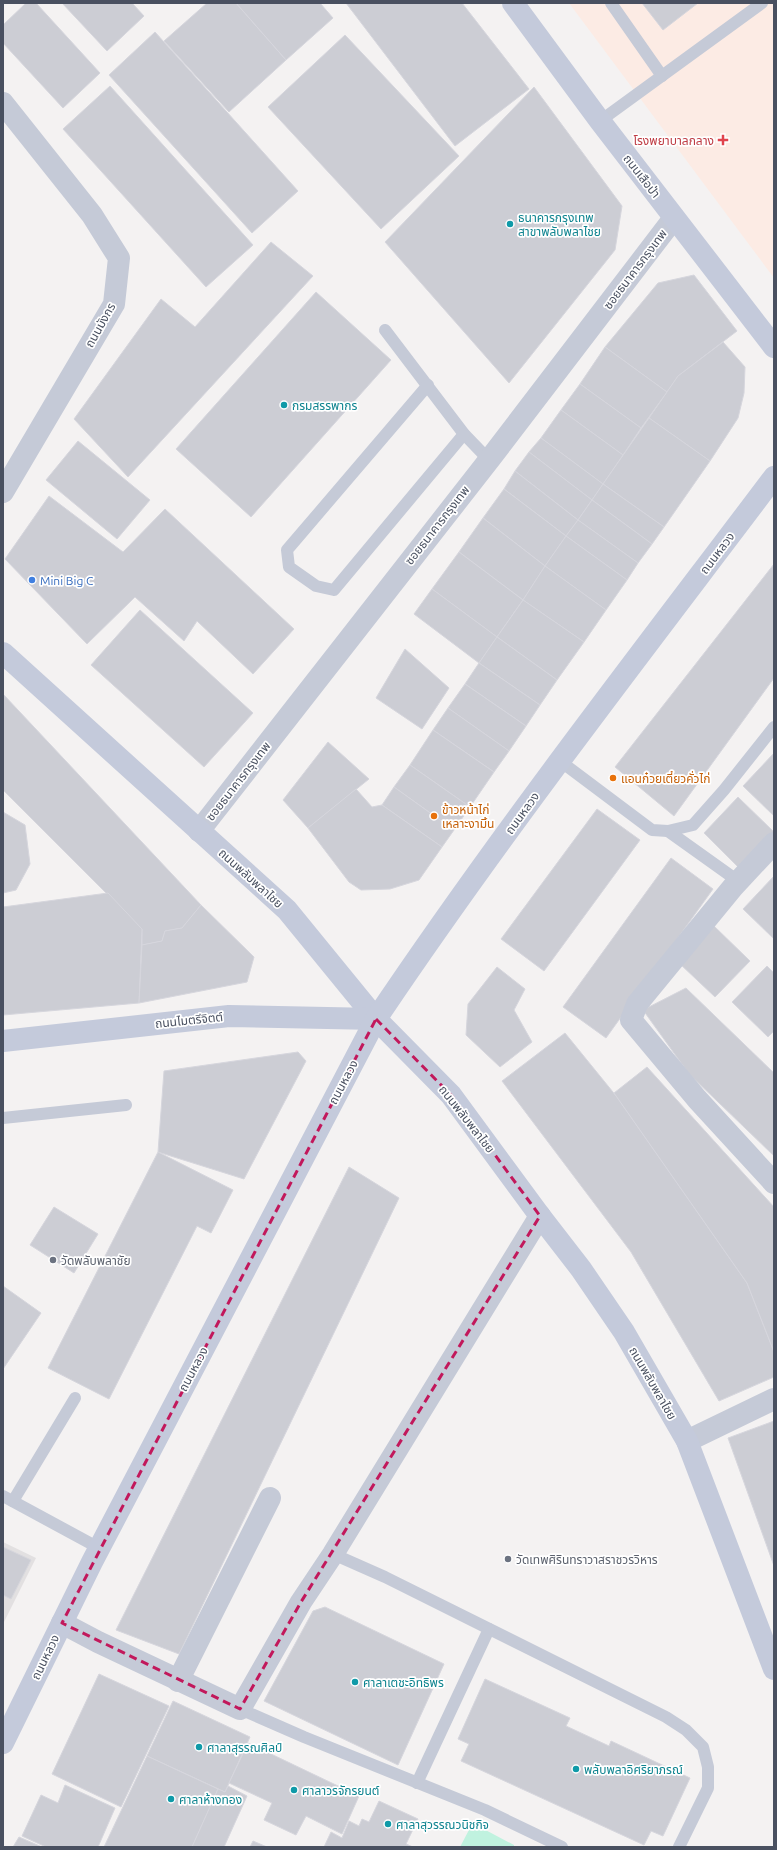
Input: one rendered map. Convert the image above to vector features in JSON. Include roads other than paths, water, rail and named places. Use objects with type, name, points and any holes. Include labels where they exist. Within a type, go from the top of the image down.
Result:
[{"type":"street","name":"ถนนเสือป่า","points":[[513,3],[600,121],[774,346]]},
{"type":"street","name":"ถนนมังกร","points":[[3,103],[92,215],[119,258],[114,304],[3,492]]},
{"type":"street","name":"ซอยธนาคารกรุงเทพ","points":[[199,831],[489,460],[674,218]]},
{"type":"street","name":"ถนนหลวง","points":[[3,1743],[99,1548],[376,1019],[431,938],[560,761],[774,477]]},
{"type":"street","name":"ถนนพลับพลาไชย","points":[[3,652],[287,910],[376,1019],[451,1095],[581,1269],[624,1332],[687,1441],[774,1669]]},
{"type":"street","points":[[774,843],[738,881],[637,1004],[631,1020],[697,1100],[774,1182]]},
{"type":"street","name":"ถนนไมตรีจิตต์","points":[[3,1041],[229,1016],[376,1019]]},
{"type":"street","points":[[62,1623],[178,1681],[240,1709],[301,1602],[333,1554],[540,1216]]},
{"type":"street","points":[[687,1441],[774,1399]]},
{"type":"street","points":[[178,1681],[270,1498]]},
{"type":"lane","points":[[611,3],[662,76]]},
{"type":"lane","points":[[600,121],[762,3]]},
{"type":"lane","points":[[385,330],[464,434],[489,460]]},
{"type":"lane","points":[[428,385],[287,550],[289,567],[316,586],[334,590],[464,434]]},
{"type":"lane","points":[[560,761],[652,830],[668,832],[693,825],[724,790],[774,727]]},
{"type":"lane","points":[[668,832],[738,881]]},
{"type":"lane","points":[[3,1118],[126,1105]]},
{"type":"lane","points":[[75,1398],[8,1499],[99,1548]]},
{"type":"lane","points":[[333,1554],[385,1577],[666,1717],[686,1730],[703,1747],[708,1767],[708,1788],[680,1847]]},
{"type":"lane","points":[[418,1783],[488,1629]]},
{"type":"lane","points":[[240,1709],[485,1810],[562,1847]]},
{"type":"place","name":"โรงพยาบาลกลาง","points":[[723,140]]},
{"type":"place","name":"ธนาคารกรุงเทพ สาขาพลับพลาไชย","points":[[510,224]]},
{"type":"place","name":"กรมสรรพากร","points":[[284,405]]},
{"type":"place","name":"Mini Big C","points":[[32,580]]},
{"type":"place","name":"แอนก๋วยเตี๋ยวคั่วไก่","points":[[613,778]]},
{"type":"place","name":"ข้าวหน้าไก่ เหลาะงามิ้น","points":[[434,816]]},
{"type":"place","name":"วัดพลับพลาชัย","points":[[53,1260]]},
{"type":"place","name":"วัดเทพศิรินทราวาสราชวรวิหาร","points":[[508,1559]]},
{"type":"place","name":"ศาลาเตชะอิทธิพร","points":[[355,1682]]},
{"type":"place","name":"ศาลาสุรรณศิลป์","points":[[199,1747]]},
{"type":"place","name":"พลับพลาอิศริยาภรณ์","points":[[576,1769]]},
{"type":"place","name":"ศาลาวรจักรยนต์","points":[[294,1790]]},
{"type":"place","name":"ศาลาห้างทอง","points":[[171,1799]]},
{"type":"place","name":"ศาลาสุวรรณวนิชกิจ","points":[[388,1824]]}]
